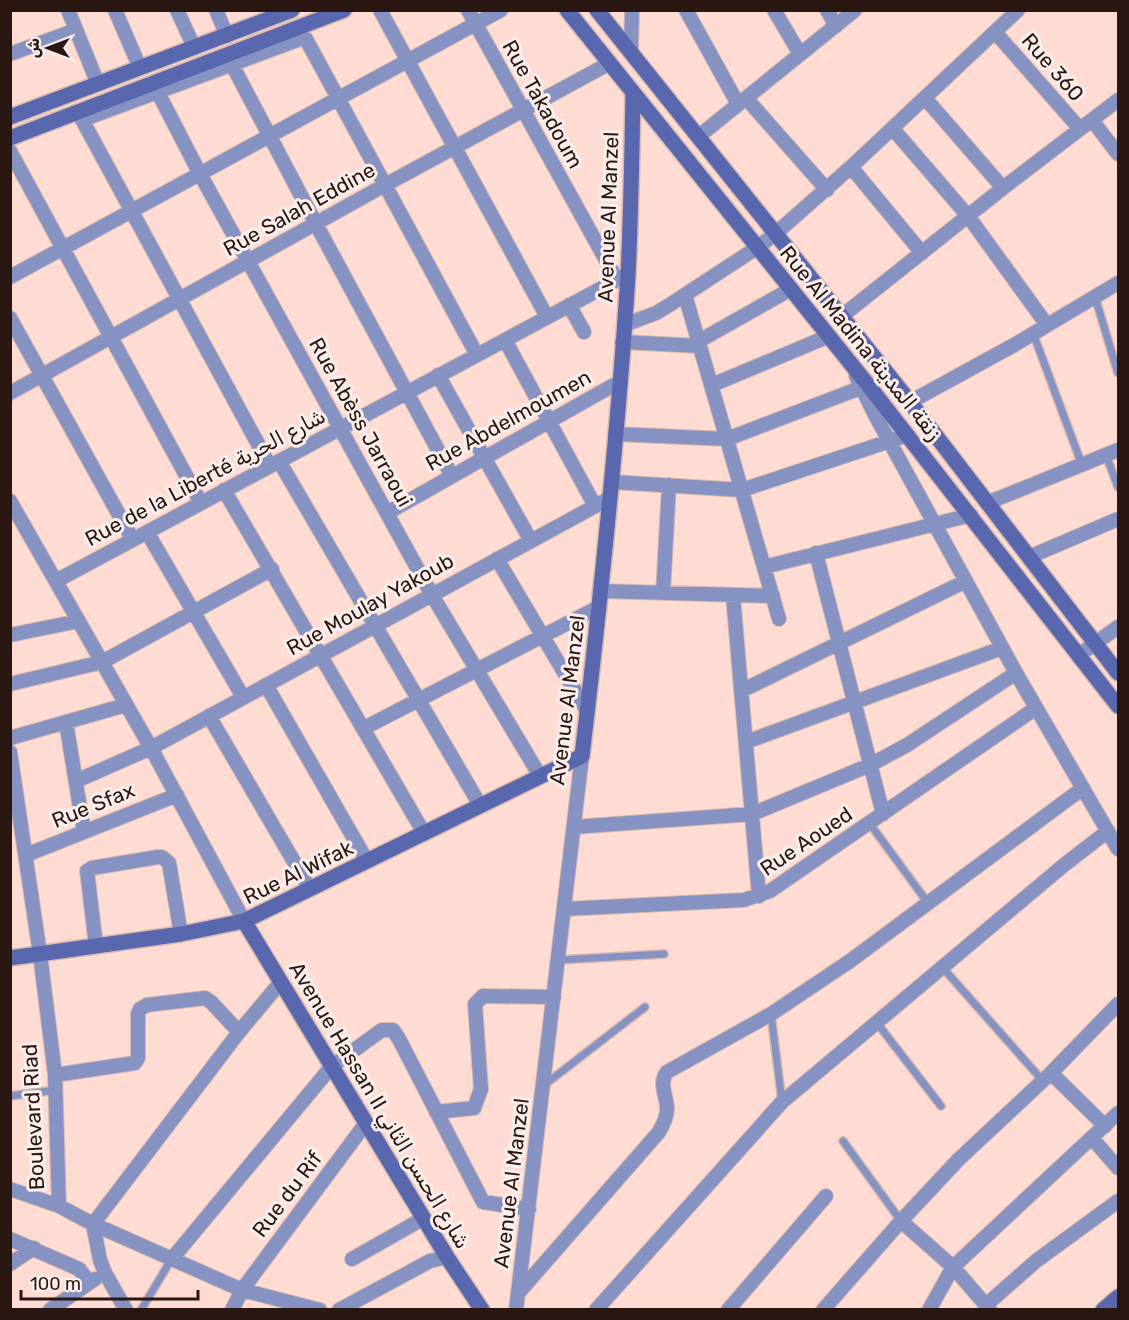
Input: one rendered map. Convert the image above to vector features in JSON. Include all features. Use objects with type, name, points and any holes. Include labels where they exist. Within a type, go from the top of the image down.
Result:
[{"type":"street","points":[[68,10],[98,84]]},
{"type":"street","points":[[115,10],[140,68]]},
{"type":"street","points":[[177,10],[194,47]]},
{"type":"street","points":[[216,10],[227,36]]},
{"type":"street","points":[[10,117],[227,36],[267,15],[292,10]]},
{"type":"street","points":[[10,138],[80,116],[230,60],[344,10]]},
{"type":"street","points":[[380,10],[547,317]]},
{"type":"street","name":"Rue Takadoum","points":[[468,10],[523,111],[622,277]]},
{"type":"street","points":[[10,277],[501,10]]},
{"type":"street","name":"Rue Al Madina زنقة المدينة","points":[[567,10],[829,336],[865,386],[908,435],[1119,706]]},
{"type":"street","name":"Rue Al Madina زنقة المدينة","points":[[597,10],[910,402],[1119,673]]},
{"type":"street","points":[[631,51],[632,10]]},
{"type":"street","points":[[686,10],[742,101],[827,190]]},
{"type":"street","points":[[774,10],[800,54]]},
{"type":"street","points":[[827,10],[836,26]]},
{"type":"street","points":[[699,136],[855,10]]},
{"type":"street","points":[[624,325],[656,313],[758,248],[827,190],[1018,10]]},
{"type":"street","points":[[10,54],[76,30]]},
{"type":"street","name":"Rue 360","points":[[995,32],[1080,129]]},
{"type":"street","points":[[230,60],[306,39],[477,355]]},
{"type":"street","points":[[230,60],[452,476]]},
{"type":"street","name":"Rue Salah Eddine","points":[[10,393],[610,63]]},
{"type":"street","name":"Rue Abèss Jarraoui","points":[[155,88],[432,595],[540,776]]},
{"type":"street","name":"Avenue Al Manzel","points":[[516,1310],[574,827],[612,482],[624,325],[622,277],[633,93]]},
{"type":"street","points":[[925,98],[1003,188]]},
{"type":"street","points":[[842,316],[1003,188],[1119,100]]},
{"type":"street","points":[[80,116],[180,300],[275,463],[376,625],[480,806]]},
{"type":"street","points":[[1092,120],[1119,154]]},
{"type":"street","points":[[893,129],[968,216],[1047,325]]},
{"type":"street","points":[[10,151],[201,503]]},
{"type":"street","points":[[851,167],[922,253]]},
{"type":"street","name":"Rue de la Liberté شارع الحرية","points":[[56,581],[622,277]]},
{"type":"street","points":[[910,402],[1119,283]]},
{"type":"street","points":[[622,342],[699,343],[791,289]]},
{"type":"street","points":[[686,295],[779,619]]},
{"type":"street","points":[[569,305],[584,333]]},
{"type":"street","points":[[10,318],[132,540]]},
{"type":"street","points":[[712,385],[829,336]]},
{"type":"street","points":[[505,340],[595,506]]},
{"type":"street","points":[[438,375],[531,541]]},
{"type":"street","name":"Rue Abdelmoumen","points":[[387,513],[619,382]]},
{"type":"street","points":[[615,434],[727,439],[865,386],[889,441],[1002,648],[1119,849]]},
{"type":"street","points":[[612,482],[742,490],[908,435]]},
{"type":"street","points":[[987,503],[1112,453]]},
{"type":"street","points":[[663,593],[669,485]]},
{"type":"street","points":[[224,490],[322,654],[424,833]]},
{"type":"street","name":"Rue Moulay Yakoub","points":[[76,781],[151,748],[610,498]]},
{"type":"street","points":[[10,501],[151,748],[244,921]]},
{"type":"street","points":[[764,567],[971,515]]},
{"type":"street","points":[[1029,557],[1119,519]]},
{"type":"street","points":[[147,532],[243,698]]},
{"type":"street","points":[[816,553],[883,814]]},
{"type":"street","points":[[497,559],[587,711]]},
{"type":"street","points":[[10,684],[102,662],[272,569]]},
{"type":"street","points":[[741,691],[966,581]]},
{"type":"street","points":[[601,591],[772,596]]},
{"type":"street","points":[[733,596],[759,896]]},
{"type":"street","points":[[364,728],[599,607]]},
{"type":"street","points":[[10,635],[79,621]]},
{"type":"street","points":[[1079,655],[1119,627]]},
{"type":"street","points":[[746,742],[1002,648]]},
{"type":"street","points":[[574,827],[752,814],[870,765],[907,745],[1016,673]]},
{"type":"street","points":[[266,685],[367,861]]},
{"type":"street","points":[[10,738],[126,705]]},
{"type":"street","name":"Rue Aoued","points":[[564,909],[744,900],[759,896],[870,824],[1036,708]]},
{"type":"street","points":[[209,716],[310,889]]},
{"type":"street","points":[[66,722],[84,832]]},
{"type":"street","name":"Boulevard Riad","points":[[10,752],[40,954],[55,1075],[59,1206]]},
{"type":"street","name":"Rue Al Wifak","points":[[10,958],[181,934],[244,921],[582,756]]},
{"type":"street","points":[[520,1291],[659,1132],[665,1121],[667,1109],[662,1082],[667,1072],[771,1014],[849,961],[1083,788]]},
{"type":"street","name":"Rue Sfax","points":[[26,855],[177,795]]},
{"type":"street","points":[[596,1310],[782,1102],[1064,865],[1108,831]]},
{"type":"street","points":[[96,946],[87,871],[92,868],[158,857],[162,857],[169,863],[181,934]]},
{"type":"street","name":"Avenue Hassan II شارع الحسن الثاني","points":[[244,921],[447,1257],[482,1310]]},
{"type":"street","points":[[126,1310],[100,1260],[93,1224],[239,1032],[280,983]]},
{"type":"street","points":[[436,1112],[474,1108],[481,1089],[475,1004],[483,996],[554,997]]},
{"type":"street","points":[[55,1075],[135,1063],[138,1058],[138,1014],[140,1009],[147,1005],[205,998],[239,1032]]},
{"type":"street","points":[[830,1307],[901,1221],[958,1160],[1047,1077],[1119,1004]]},
{"type":"street","points":[[171,1260],[332,1066],[382,1030],[393,1030],[483,1202],[529,1209]]},
{"type":"street","points":[[1047,1077],[1105,1126]]},
{"type":"street","points":[[929,1310],[953,1267],[1119,1113]]},
{"type":"street","name":"Rue du Rif","points":[[232,1310],[242,1290],[366,1123]]},
{"type":"street","points":[[1092,1138],[1119,1168]]},
{"type":"street","points":[[10,1190],[59,1206],[171,1260],[242,1290],[320,1310]]},
{"type":"street","points":[[728,1310],[826,1196]]},
{"type":"street","points":[[901,1221],[953,1267],[988,1307],[1036,1261],[1119,1201]]},
{"type":"street","points":[[352,1259],[424,1218]]},
{"type":"street","points":[[10,1239],[79,1269],[89,1282]]},
{"type":"street","points":[[10,1264],[34,1248]]},
{"type":"street","points":[[339,1310],[430,1261],[447,1257]]},
{"type":"street","points":[[50,1310],[105,1273]]},
{"type":"lane","points":[[1095,297],[1119,373]]},
{"type":"lane","points":[[1033,333],[1083,465]]},
{"type":"lane","points":[[1112,453],[1119,487]]},
{"type":"lane","points":[[870,824],[928,903]]},
{"type":"lane","points":[[558,960],[664,954]]},
{"type":"lane","points":[[943,968],[1047,1077]]},
{"type":"lane","points":[[543,1086],[645,1007]]},
{"type":"lane","points":[[771,1014],[782,1102]]},
{"type":"lane","points":[[877,1023],[940,1106]]},
{"type":"lane","points":[[10,1096],[56,1090]]},
{"type":"lane","points":[[843,1141],[901,1221]]},
{"type":"lane","points":[[141,1310],[171,1260]]}]
